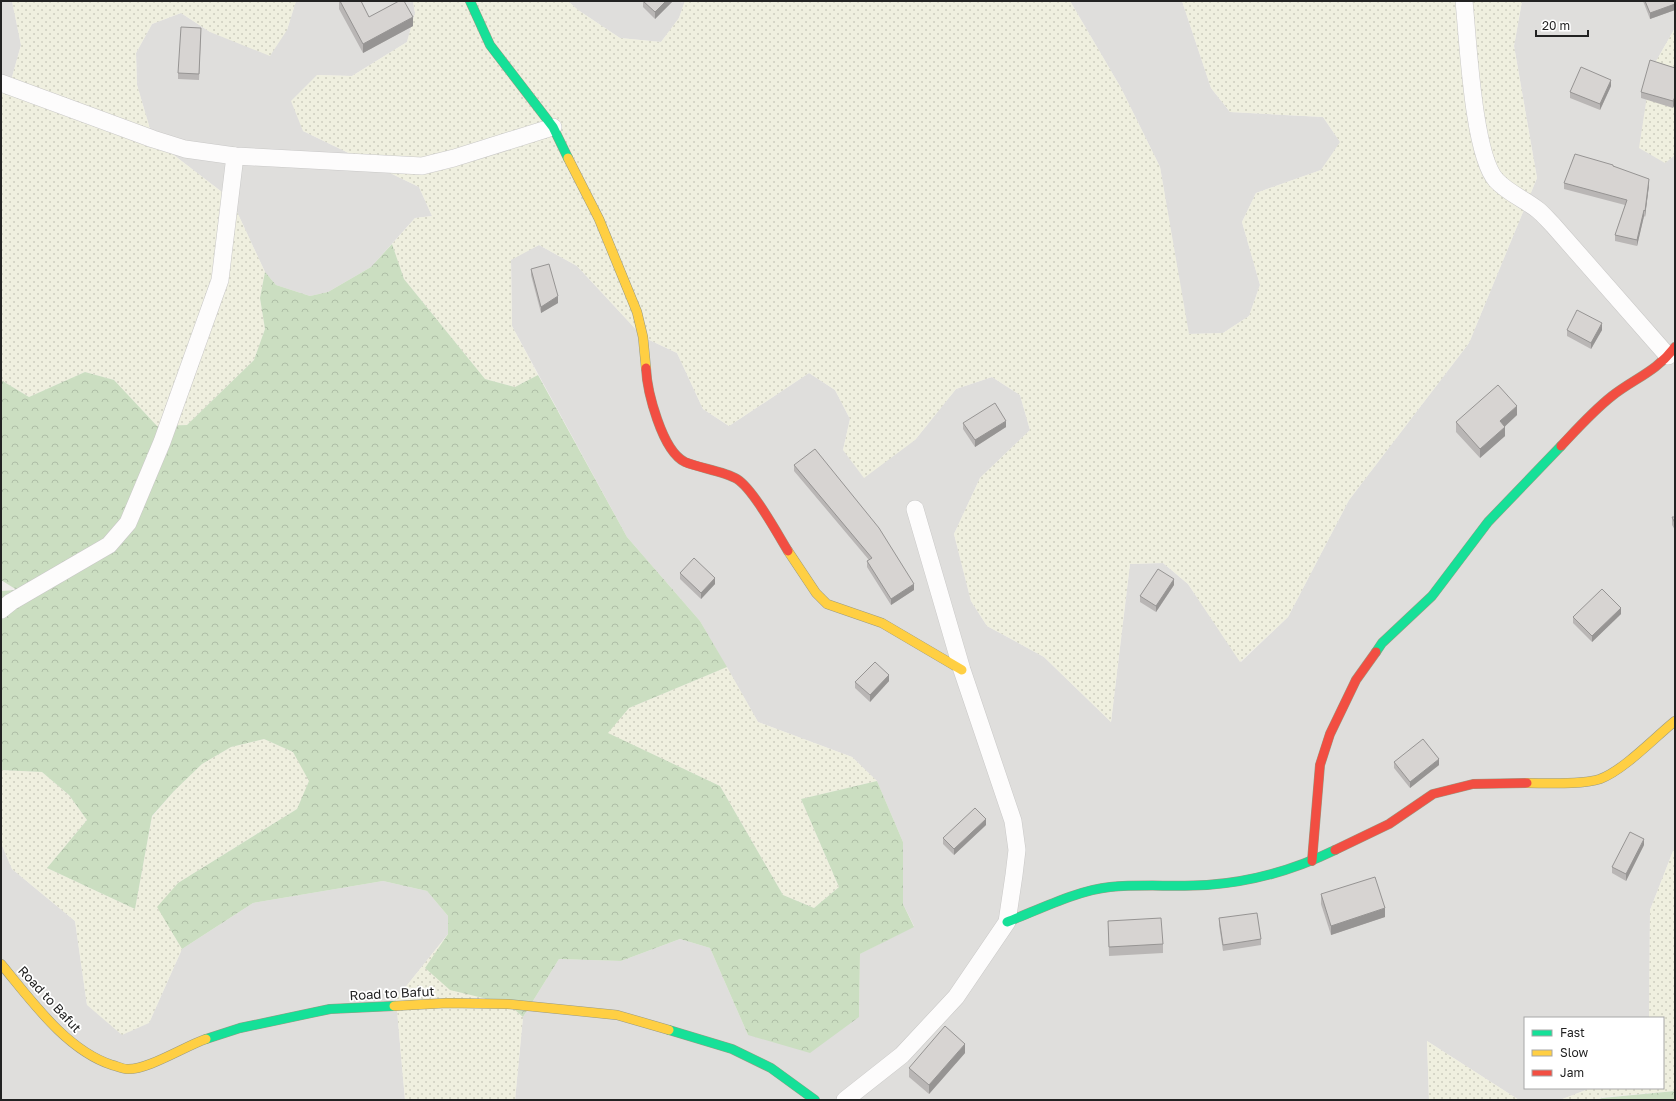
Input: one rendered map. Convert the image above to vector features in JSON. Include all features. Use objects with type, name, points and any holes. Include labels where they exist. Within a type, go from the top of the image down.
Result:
[{"type":"street","points":[[470,1],[490,45],[553,127],[599,219],[637,312],[643,337],[647,386],[658,423],[672,449],[684,461],[737,479],[751,494],[816,593],[827,604],[882,622],[962,670]]},
{"type":"street","points":[[1312,860],[1320,765],[1330,734],[1356,680],[1382,643],[1432,596],[1488,522],[1589,417],[1612,396],[1646,375],[1672,351],[1538,210],[1507,190],[1494,178],[1486,159],[1478,131],[1464,1]]},
{"type":"street","points":[[1,83],[153,139],[185,149],[235,156],[422,166],[454,158],[553,127]]},
{"type":"street","points":[[1,610],[11,602],[109,545],[128,523],[162,442],[220,280],[235,156]]},
{"type":"street","points":[[845,1100],[902,1055],[956,997],[1007,922],[1017,850],[1013,821],[962,670],[915,509]]},
{"type":"street","points":[[1007,922],[1089,891],[1110,887],[1206,885],[1237,882],[1312,860],[1389,824],[1433,794],[1452,788],[1473,784],[1576,782],[1599,779],[1616,770],[1675,721]]},
{"type":"street","name":"Road to Bafut","points":[[1,964],[41,1012],[78,1048],[104,1062],[127,1068],[150,1064],[190,1045],[240,1028],[330,1009],[447,1003],[508,1004],[617,1015],[732,1049],[771,1068],[815,1100]]},
{"type":"shaded area","points":[[1,1],[12,1],[21,45],[12,77],[1,90]]},
{"type":"shaded area","points":[[296,1],[413,1],[415,13],[407,42],[352,76],[317,75],[303,131],[419,187],[432,216],[415,218],[371,267],[328,292],[310,296],[276,285],[265,272],[231,199],[153,139],[137,85],[136,53],[152,24],[181,13],[210,32],[287,30]]},
{"type":"shaded area","points":[[568,1],[685,1],[679,18],[661,42],[620,38],[578,10]]},
{"type":"shaded area","points":[[1070,1],[1182,1],[1211,88],[1230,112],[1323,117],[1341,143],[1321,170],[1256,193],[1242,222],[1260,285],[1249,316],[1223,333],[1188,334],[1160,167],[1121,88]]},
{"type":"shaded area","points":[[1522,1],[1675,1],[1675,28],[1651,70],[1665,163],[1675,155],[1675,846],[1650,910],[1649,1017],[1524,1017],[1524,1089],[1588,1089],[1560,1100],[1519,1100],[1427,1041],[1429,1100],[515,1100],[523,1017],[559,959],[621,961],[680,939],[710,948],[748,1035],[859,1017],[860,954],[914,926],[903,904],[903,842],[877,781],[852,757],[758,722],[700,621],[627,537],[512,326],[511,259],[539,245],[577,266],[643,337],[677,353],[703,409],[729,426],[809,373],[835,390],[850,419],[843,450],[915,440],[956,389],[992,377],[1020,395],[1030,430],[980,478],[954,534],[971,601],[987,626],[1044,657],[1111,722],[1130,564],[1163,563],[1188,584],[1241,662],[1288,617],[1349,500],[1469,343],[1537,178],[1514,46]]},
{"type":"shaded area","points":[[1,843],[12,869],[75,921],[87,1005],[149,1023],[182,949],[253,903],[383,881],[427,891],[448,916],[448,934],[396,999],[405,1100],[1,1100]]},
{"type":"green space","points":[[12,1],[296,1],[287,30],[270,56],[210,32],[181,13],[152,24],[136,53],[137,85],[153,139],[231,199],[265,272],[260,298],[265,329],[254,360],[187,425],[157,426],[114,380],[85,372],[29,397],[1,380],[1,90],[12,77],[21,45]]},
{"type":"green space","points":[[413,1],[568,1],[578,10],[620,38],[661,42],[679,18],[685,1],[1070,1],[1121,88],[1160,167],[1189,334],[1223,333],[1249,316],[1260,285],[1242,222],[1256,193],[1321,170],[1340,142],[1323,117],[1230,112],[1211,88],[1182,1],[1522,1],[1514,46],[1537,178],[1469,343],[1349,500],[1288,617],[1240,662],[1188,584],[1163,563],[1130,564],[1111,722],[1044,657],[987,626],[971,601],[954,534],[980,478],[1030,430],[1020,395],[992,377],[956,389],[915,440],[864,478],[843,450],[850,419],[835,390],[809,373],[729,426],[703,409],[677,353],[643,337],[577,266],[539,245],[511,260],[512,326],[538,375],[515,387],[485,379],[404,279],[392,244],[415,218],[432,216],[419,187],[303,131],[291,101],[317,75],[352,76],[407,42],[415,13]]},
{"type":"green space","points":[[1675,28],[1675,155],[1665,163],[1639,148],[1651,70]]},
{"type":"green space","points":[[392,244],[404,279],[485,379],[515,387],[538,375],[627,537],[700,621],[727,667],[629,708],[608,733],[720,786],[783,895],[814,908],[839,887],[801,799],[877,781],[903,842],[903,904],[914,927],[860,954],[859,1017],[810,1053],[748,1035],[710,948],[680,939],[621,961],[559,959],[523,1017],[508,1004],[450,990],[425,968],[448,934],[448,916],[427,891],[383,881],[253,903],[182,949],[157,907],[178,883],[297,809],[309,781],[293,752],[264,739],[231,747],[202,764],[174,791],[152,816],[135,909],[47,868],[87,820],[69,795],[42,772],[1,770],[1,591],[17,590],[1,580],[1,380],[29,397],[85,372],[114,380],[157,426],[187,425],[254,360],[265,329],[260,298],[265,272],[276,285],[310,296],[328,292],[371,267]]},
{"type":"green space","points":[[727,667],[758,722],[852,757],[877,781],[801,799],[839,887],[814,908],[783,895],[720,786],[607,733],[629,708]]},
{"type":"green space","points":[[264,739],[293,752],[310,780],[297,809],[178,883],[158,907],[182,949],[149,1023],[122,1035],[87,1005],[75,921],[12,869],[1,843],[1,770],[42,772],[69,795],[87,820],[47,868],[135,909],[152,817],[174,791],[202,764],[231,747]]},
{"type":"green space","points":[[1675,846],[1675,1091],[1602,1097],[1597,1100],[1560,1100],[1588,1089],[1664,1089],[1664,1017],[1649,1017],[1650,910]]},
{"type":"green space","points":[[448,934],[425,968],[508,1004],[523,1017],[515,1100],[405,1100],[396,999]]},
{"type":"green space","points":[[1427,1041],[1519,1100],[1429,1100]]},
{"type":"green space","points":[[1675,1091],[1675,1100],[1597,1100],[1602,1098]]},
{"type":"building","points":[[340,1],[361,1],[369,17],[399,1],[404,1],[413,17],[363,44]]},
{"type":"building","points":[[643,1],[666,1],[655,12]]},
{"type":"building","points":[[1645,1],[1675,1],[1675,4],[1650,13]]},
{"type":"building","points":[[181,27],[201,28],[199,74],[178,73]]},
{"type":"building","points":[[1650,60],[1675,68],[1675,97],[1673,101],[1641,92]]},
{"type":"building","points":[[1581,67],[1611,80],[1600,104],[1570,92]]},
{"type":"building","points":[[1575,154],[1613,165],[1649,179],[1645,211],[1644,210],[1637,240],[1615,235],[1627,200],[1564,183]]},
{"type":"building","points":[[549,264],[558,296],[541,307],[531,269]]},
{"type":"building","points":[[1577,310],[1602,323],[1591,343],[1567,330]]},
{"type":"building","points":[[1498,385],[1517,406],[1500,421],[1505,427],[1480,449],[1456,422]]},
{"type":"building","points":[[995,403],[1006,421],[975,440],[963,423]]},
{"type":"building","points":[[815,449],[879,528],[914,584],[891,599],[867,561],[872,558],[794,465]]},
{"type":"building","points":[[694,558],[715,578],[701,593],[680,573]]},
{"type":"building","points":[[1158,569],[1174,579],[1156,606],[1140,596]]},
{"type":"building","points":[[1602,589],[1621,608],[1592,636],[1573,617]]},
{"type":"building","points":[[875,662],[889,675],[870,695],[855,682]]},
{"type":"building","points":[[1423,739],[1439,759],[1410,782],[1394,762]]},
{"type":"building","points":[[975,808],[986,819],[954,849],[943,838]]},
{"type":"building","points":[[1630,832],[1644,839],[1626,874],[1612,867]]},
{"type":"building","points":[[1375,877],[1385,908],[1331,926],[1321,894]]},
{"type":"building","points":[[1257,913],[1261,939],[1223,945],[1219,918]]},
{"type":"building","points":[[1161,918],[1163,944],[1109,947],[1108,921]]},
{"type":"building","points":[[945,1026],[965,1044],[929,1085],[909,1068]]},
{"type":"traffic: fast","points":[[470,1],[490,45],[553,127],[568,158]]},
{"type":"traffic: fast","points":[[1376,652],[1382,643],[1432,596],[1488,522],[1561,446]]},
{"type":"traffic: fast","points":[[1007,922],[1072,896],[1098,889],[1134,886],[1207,885],[1240,881],[1289,869],[1335,850]]},
{"type":"traffic: fast","points":[[206,1039],[240,1028],[330,1009],[394,1006]]},
{"type":"traffic: fast","points":[[669,1030],[732,1049],[771,1068],[815,1100]]},
{"type":"traffic: slow","points":[[568,158],[599,219],[637,312],[643,337],[646,368]]},
{"type":"traffic: slow","points":[[788,551],[816,593],[827,604],[882,623],[962,670]]},
{"type":"traffic: slow","points":[[1527,783],[1574,783],[1600,779],[1619,769],[1675,721]]},
{"type":"traffic: slow","points":[[1,964],[37,1008],[65,1036],[79,1048],[95,1058],[112,1065],[123,1069],[145,1066],[206,1039]]},
{"type":"traffic: slow","points":[[394,1006],[447,1003],[508,1004],[617,1015],[669,1030]]},
{"type":"traffic: jam","points":[[1561,446],[1585,420],[1605,402],[1653,369],[1668,356],[1675,347]]},
{"type":"traffic: jam","points":[[646,368],[649,391],[657,420],[669,446],[677,456],[685,462],[732,476],[743,484],[757,501],[788,551]]},
{"type":"traffic: jam","points":[[1312,861],[1320,765],[1330,734],[1356,680],[1376,652]]},
{"type":"traffic: jam","points":[[1335,850],[1389,824],[1433,794],[1473,784],[1527,783]]}]
